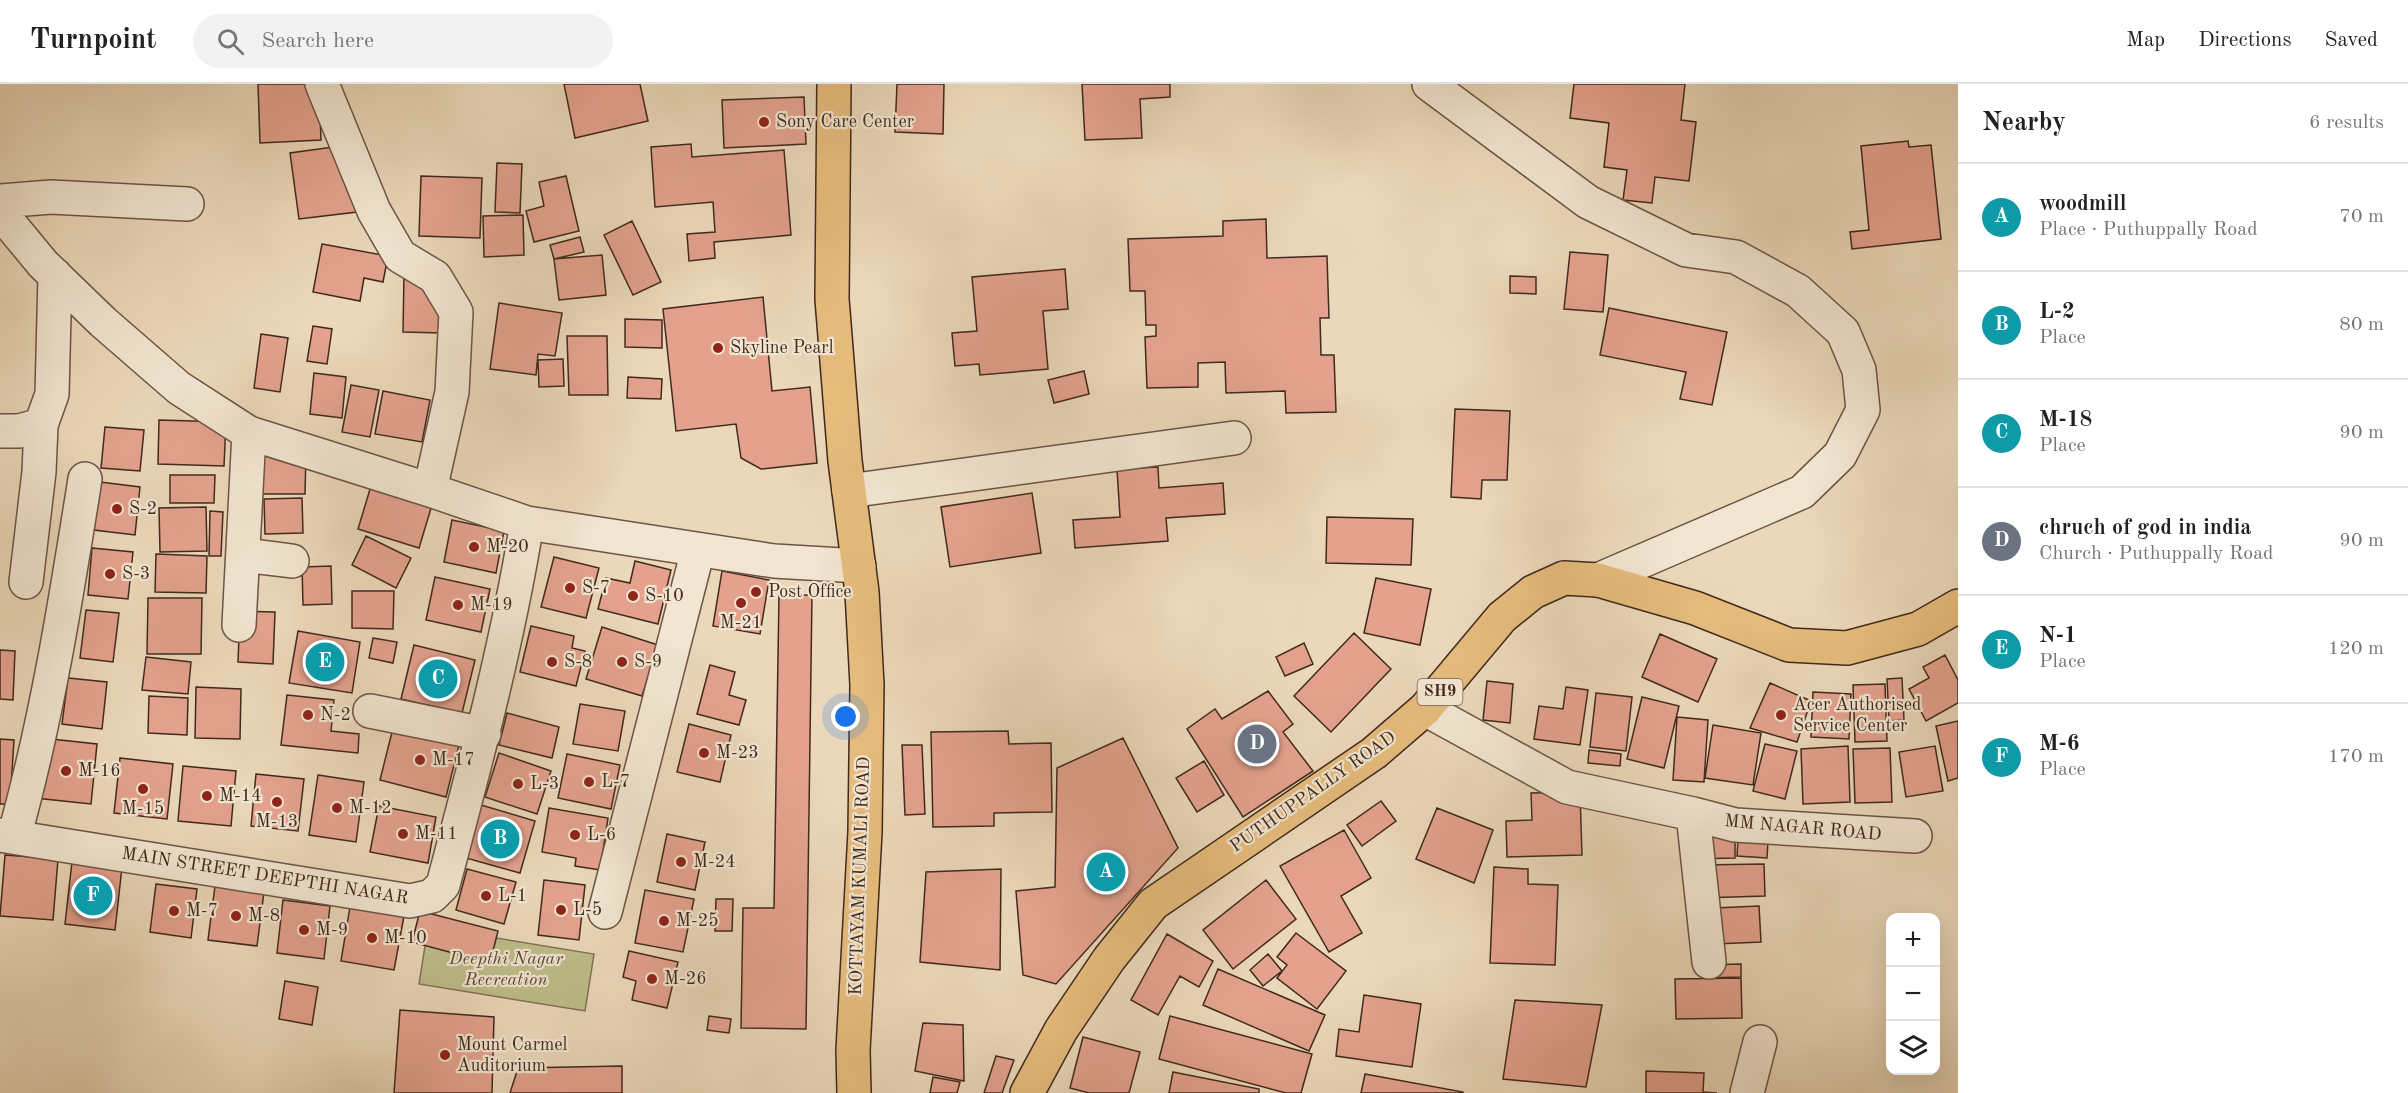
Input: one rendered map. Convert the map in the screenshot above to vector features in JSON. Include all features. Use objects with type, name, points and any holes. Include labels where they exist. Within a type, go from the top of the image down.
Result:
[{"type":"main road","name":"KOTTAYAM KUMALI ROAD","points":[[834,84],[832,299],[849,491],[859,566],[867,685],[865,832],[853,1050],[854,1093]]},
{"type":"main road","name":"PUTHUPPALLY ROAD","points":[[1027,1093],[1060,1030],[1109,959],[1153,904],[1374,753],[1425,709],[1502,617],[1533,591],[1564,578],[1598,580],[1695,608],[1789,645],[1847,648],[1918,629],[1958,606]]},
{"type":"street","points":[[322,84],[374,211],[400,256],[435,277],[456,312],[452,392],[430,490]]},
{"type":"street","points":[[1429,84],[1588,202],[1686,250],[1736,257],[1798,291],[1843,332],[1858,370],[1863,410],[1840,455],[1802,492],[1598,580]]},
{"type":"street","points":[[0,201],[51,197],[188,204]]},
{"type":"street","points":[[0,212],[55,275],[178,388],[249,433],[430,490],[526,524],[774,561],[859,566]]},
{"type":"street","points":[[26,582],[39,472],[41,425],[52,394],[55,275]]},
{"type":"street","points":[[0,431],[19,431],[41,425]]},
{"type":"street","points":[[239,625],[249,433]]},
{"type":"street","points":[[849,491],[1234,438]]},
{"type":"street","points":[[7,836],[33,767],[58,648],[85,478]]},
{"type":"street","name":"MAIN STREET DEEPTHI NAGAR","points":[[7,836],[410,901],[432,896],[443,885],[484,734],[515,600],[526,524]]},
{"type":"street","points":[[605,912],[698,550]]},
{"type":"street","points":[[244,555],[292,561]]},
{"type":"street","name":"MM NAGAR ROAD","points":[[1425,709],[1567,787],[1735,825],[1915,836]]},
{"type":"street","points":[[370,711],[484,734]]},
{"type":"street","points":[[1693,814],[1709,962]]},
{"type":"street","points":[[1747,1093],[1760,1042]]},
{"type":"green space","name":"Deepthi Nagar Recreation","points":[[428,927],[594,954],[585,1011],[419,984]]},
{"type":"building","points":[[258,84],[319,84],[321,140],[260,143]]},
{"type":"building","points":[[564,84],[640,84],[648,121],[575,138]]},
{"type":"building","points":[[897,84],[944,84],[943,134],[895,132]]},
{"type":"building","points":[[1082,84],[1170,84],[1170,97],[1140,99],[1142,138],[1085,140]]},
{"type":"building","points":[[1574,84],[1685,84],[1681,120],[1696,122],[1689,181],[1655,177],[1652,203],[1623,200],[1627,170],[1604,167],[1609,123],[1570,118]]},
{"type":"building","name":"Sony Care Center","points":[[804,97],[806,144],[724,148],[722,100]]},
{"type":"building","points":[[1908,141],[1909,147],[1931,145],[1941,239],[1852,249],[1850,232],[1869,230],[1861,146]]},
{"type":"building","points":[[691,144],[692,157],[784,150],[791,235],[714,242],[715,258],[689,261],[687,234],[715,232],[713,202],[655,207],[651,147]]},
{"type":"building","points":[[348,145],[357,212],[299,219],[290,153]]},
{"type":"building","points":[[497,163],[522,164],[520,213],[495,212]]},
{"type":"building","points":[[421,176],[482,178],[480,238],[419,236]]},
{"type":"building","points":[[566,176],[579,231],[534,242],[526,211],[544,206],[539,182]]},
{"type":"building","points":[[523,215],[524,255],[484,257],[483,216]]},
{"type":"building","points":[[1266,219],[1267,258],[1327,256],[1329,318],[1320,318],[1321,355],[1334,355],[1336,412],[1286,413],[1285,391],[1226,393],[1225,362],[1198,363],[1198,387],[1147,388],[1145,337],[1156,336],[1156,325],[1146,325],[1145,291],[1130,291],[1128,239],[1223,236],[1223,221]]},
{"type":"building","points":[[632,221],[661,282],[633,295],[604,235]]},
{"type":"building","points":[[580,237],[584,252],[554,259],[550,245]]},
{"type":"building","points":[[322,244],[388,256],[383,282],[364,278],[360,301],[313,292]]},
{"type":"building","points":[[1570,252],[1608,255],[1603,312],[1564,309]]},
{"type":"building","points":[[602,255],[606,295],[559,300],[554,259]]},
{"type":"building","points":[[1065,269],[1068,309],[1043,311],[1048,369],[980,375],[979,364],[955,366],[952,333],[977,331],[972,277]]},
{"type":"building","points":[[404,274],[444,275],[443,333],[403,332]]},
{"type":"building","points":[[1510,276],[1536,277],[1536,294],[1510,293]]},
{"type":"building","name":"Skyline Pearl","points":[[763,297],[772,391],[810,387],[817,463],[761,469],[741,458],[736,424],[676,431],[663,309]]},
{"type":"building","points":[[499,303],[562,313],[555,356],[538,354],[536,375],[490,369]]},
{"type":"building","points":[[1609,308],[1727,332],[1712,405],[1680,399],[1686,372],[1600,355]]},
{"type":"building","points":[[625,319],[662,320],[662,348],[625,347]]},
{"type":"building","points":[[313,326],[332,329],[327,364],[307,361]]},
{"type":"building","points":[[261,334],[288,338],[280,392],[254,388]]},
{"type":"building","points":[[567,336],[607,336],[608,395],[569,395]]},
{"type":"building","points":[[563,359],[564,386],[539,387],[538,360]]},
{"type":"building","points":[[1084,371],[1089,394],[1054,403],[1048,380]]},
{"type":"building","points":[[314,373],[346,377],[342,418],[310,414]]},
{"type":"building","points":[[628,377],[662,379],[661,399],[627,398]]},
{"type":"building","points":[[351,385],[379,390],[370,437],[342,432]]},
{"type":"building","points":[[383,391],[430,400],[422,442],[375,434]]},
{"type":"building","points":[[1455,409],[1510,411],[1507,480],[1482,480],[1481,499],[1451,497]]},
{"type":"building","points":[[159,420],[226,422],[224,466],[158,464]]},
{"type":"building","points":[[105,427],[144,430],[140,471],[101,468]]},
{"type":"building","points":[[256,453],[306,453],[305,494],[256,494]]},
{"type":"building","points":[[1158,467],[1159,488],[1223,483],[1225,514],[1166,518],[1168,541],[1075,548],[1073,520],[1120,517],[1117,469]]},
{"type":"building","points":[[170,475],[215,475],[214,503],[170,503]]},
{"type":"building","points":[[374,476],[435,495],[419,548],[358,529]]},
{"type":"building","name":"S-2","points":[[100,482],[140,487],[135,535],[94,530]]},
{"type":"building","points":[[1032,493],[1041,553],[950,567],[941,507]]},
{"type":"building","points":[[302,498],[303,533],[265,534],[264,499]]},
{"type":"building","points":[[206,507],[207,551],[160,552],[159,508]]},
{"type":"building","points":[[210,511],[223,512],[221,556],[209,556]]},
{"type":"building","points":[[1327,517],[1413,519],[1411,565],[1326,563]]},
{"type":"building","name":"M-20","points":[[452,520],[504,531],[496,573],[444,562]]},
{"type":"building","points":[[366,536],[411,558],[396,588],[352,565]]},
{"type":"building","name":"S-3","points":[[92,548],[133,552],[128,599],[88,595]]},
{"type":"building","points":[[156,554],[207,556],[206,593],[155,592]]},
{"type":"building","name":"S-7","points":[[554,557],[599,568],[586,618],[541,607]]},
{"type":"building","name":"S-10","points":[[635,561],[671,570],[658,624],[598,609],[606,578],[630,583]]},
{"type":"building","points":[[331,566],[332,604],[303,605],[302,567]]},
{"type":"building","name":"M-21","points":[[722,571],[769,580],[760,634],[713,626]]},
{"type":"building","name":"M-19","points":[[435,577],[490,589],[481,632],[426,620]]},
{"type":"building","points":[[1376,578],[1431,589],[1420,645],[1364,633]]},
{"type":"building","points":[[352,591],[394,591],[393,629],[352,628]]},
{"type":"building","points":[[779,595],[812,595],[806,1029],[741,1028],[743,908],[774,908]]},
{"type":"building","points":[[148,598],[202,598],[201,654],[147,654]]},
{"type":"building","points":[[86,610],[119,613],[113,662],[80,658]]},
{"type":"building","points":[[240,611],[275,612],[273,664],[238,662]]},
{"type":"building","name":"S-8","points":[[531,626],[574,636],[572,648],[585,651],[576,686],[520,672]]},
{"type":"building","name":"S-9","points":[[602,627],[658,645],[642,696],[586,679]]},
{"type":"building","points":[[298,631],[360,642],[352,693],[289,683]]},
{"type":"building","points":[[1354,633],[1391,669],[1331,732],[1294,696]]},
{"type":"building","points":[[1660,634],[1717,659],[1698,702],[1642,677]]},
{"type":"building","points":[[373,638],[397,642],[393,663],[369,658]]},
{"type":"building","points":[[1304,643],[1313,664],[1285,676],[1276,657]]},
{"type":"building","points":[[414,645],[475,660],[462,713],[401,699]]},
{"type":"building","points":[[0,650],[15,651],[13,700],[0,699]]},
{"type":"building","points":[[1945,655],[1958,680],[1958,703],[1926,721],[1909,689],[1929,678],[1923,667]]},
{"type":"building","points":[[146,657],[191,662],[188,694],[142,690]]},
{"type":"building","points":[[710,665],[735,672],[729,695],[746,700],[739,725],[697,714]]},
{"type":"building","points":[[68,678],[107,682],[102,729],[62,724]]},
{"type":"building","points":[[1902,678],[1904,720],[1889,721],[1887,679]]},
{"type":"building","points":[[1487,681],[1513,684],[1510,723],[1483,720]]},
{"type":"building","name":"Acer Authorised Service Center","points":[[1770,683],[1811,701],[1797,742],[1750,728]]},
{"type":"building","points":[[1885,684],[1887,741],[1855,742],[1853,685]]},
{"type":"building","points":[[196,687],[241,689],[240,739],[195,738]]},
{"type":"building","points":[[1566,687],[1588,690],[1580,745],[1534,739],[1539,706],[1563,709]]},
{"type":"building","points":[[1268,691],[1293,724],[1283,732],[1313,771],[1243,817],[1187,729],[1215,709],[1222,719]]},
{"type":"building","points":[[1813,692],[1851,694],[1849,739],[1811,737]]},
{"type":"building","points":[[1596,693],[1632,697],[1626,751],[1590,747]]},
{"type":"building","name":"N-2","points":[[287,695],[334,700],[331,731],[359,734],[358,753],[281,745]]},
{"type":"building","points":[[149,696],[188,698],[187,735],[148,733]]},
{"type":"building","points":[[1642,697],[1679,706],[1664,768],[1627,759]]},
{"type":"building","points":[[580,704],[625,711],[618,751],[573,744]]},
{"type":"building","points":[[507,713],[559,727],[552,758],[499,745]]},
{"type":"building","points":[[1677,717],[1708,720],[1704,782],[1673,780]]},
{"type":"building","points":[[1958,721],[1958,778],[1948,781],[1936,726]]},
{"type":"building","name":"M-17","points":[[394,724],[460,741],[446,797],[380,780]]},
{"type":"building","name":"M-23","points":[[689,724],[731,735],[720,782],[677,772]]},
{"type":"building","points":[[1713,725],[1761,733],[1753,785],[1705,778]]},
{"type":"building","points":[[1008,731],[1009,744],[1051,743],[1052,812],[994,813],[994,826],[933,827],[931,732]]},
{"type":"building","name":"M-16","points":[[42,738],[97,744],[91,804],[35,798]]},
{"type":"building","points":[[1123,738],[1178,848],[1056,984],[1023,975],[1016,891],[1055,887],[1057,768]]},
{"type":"building","points":[[0,739],[14,740],[10,804],[0,804]]},
{"type":"building","points":[[1765,744],[1797,751],[1785,799],[1753,791]]},
{"type":"building","points":[[902,745],[922,745],[925,814],[905,815]]},
{"type":"building","points":[[1848,746],[1850,802],[1803,804],[1801,749]]},
{"type":"building","points":[[1935,746],[1943,791],[1906,797],[1899,752]]},
{"type":"building","points":[[1890,748],[1892,802],[1855,803],[1853,749]]},
{"type":"building","points":[[1589,750],[1621,754],[1620,766],[1588,763]]},
{"type":"building","name":"L-3","points":[[499,753],[551,771],[537,814],[485,797]]},
{"type":"building","name":"L-7","points":[[567,754],[620,765],[611,809],[558,798]]},
{"type":"building","name":"M-15","points":[[120,758],[173,764],[167,819],[114,813]]},
{"type":"building","points":[[1204,761],[1224,795],[1197,812],[1176,778]]},
{"type":"building","name":"M-14","points":[[183,766],[236,771],[231,826],[178,821]]},
{"type":"building","name":"M-13","points":[[256,774],[304,779],[298,831],[251,826]]},
{"type":"building","name":"M-12","points":[[318,775],[364,782],[356,842],[309,835]]},
{"type":"building","points":[[1580,792],[1582,855],[1507,857],[1506,821],[1532,820],[1531,793]]},
{"type":"building","points":[[1381,801],[1396,821],[1362,846],[1347,825]]},
{"type":"building","points":[[481,805],[535,821],[520,873],[466,858]]},
{"type":"building","name":"M-11","points":[[379,806],[436,817],[428,863],[370,852]]},
{"type":"building","name":"L-6","points":[[549,808],[608,818],[600,870],[575,866],[576,858],[542,852]]},
{"type":"building","points":[[1437,808],[1493,830],[1474,883],[1416,859]]},
{"type":"building","points":[[1692,829],[1735,829],[1735,858],[1692,859]]},
{"type":"building","points":[[1344,830],[1371,878],[1341,896],[1362,933],[1329,952],[1280,866]]},
{"type":"building","name":"M-24","points":[[667,834],[705,842],[695,890],[657,882]]},
{"type":"building","points":[[1738,839],[1768,841],[1767,858],[1737,856]]},
{"type":"building","points":[[5,855],[58,859],[53,920],[0,916]]},
{"type":"building","points":[[72,862],[122,867],[115,930],[65,924]]},
{"type":"building","points":[[1764,864],[1765,896],[1701,898],[1700,865]]},
{"type":"building","points":[[1494,867],[1528,869],[1528,884],[1558,885],[1555,965],[1490,963]]},
{"type":"building","name":"L-1","points":[[467,869],[516,882],[504,924],[456,910]]},
{"type":"building","points":[[1001,869],[1000,970],[920,962],[926,872]]},
{"type":"building","name":"L-5","points":[[544,880],[585,885],[579,940],[538,935]]},
{"type":"building","points":[[1266,880],[1296,919],[1233,969],[1203,930]]},
{"type":"building","name":"M-7","points":[[156,884],[197,889],[191,938],[150,932]]},
{"type":"building","name":"M-8","points":[[215,886],[264,892],[257,946],[208,940]]},
{"type":"building","name":"M-25","points":[[645,890],[694,899],[683,952],[635,943]]},
{"type":"building","points":[[716,899],[733,899],[732,931],[715,931]]},
{"type":"building","name":"M-9","points":[[283,900],[330,906],[324,959],[277,953]]},
{"type":"building","points":[[1759,906],[1761,942],[1693,945],[1692,909]]},
{"type":"building","name":"M-10","points":[[350,907],[404,916],[394,970],[341,961]]},
{"type":"building","points":[[420,911],[498,931],[490,963],[412,942]]},
{"type":"building","points":[[1296,933],[1346,971],[1317,1009],[1277,978],[1287,965],[1277,957]]},
{"type":"building","points":[[1167,934],[1213,961],[1199,987],[1180,976],[1158,1015],[1131,1000]]},
{"type":"building","name":"M-26","points":[[629,951],[678,962],[667,1008],[632,1000],[636,981],[623,977]]},
{"type":"building","points":[[1268,954],[1282,971],[1263,986],[1250,970]]},
{"type":"building","points":[[1741,964],[1741,977],[1704,978],[1704,965]]},
{"type":"building","points":[[1218,969],[1325,1015],[1309,1051],[1203,1005]]},
{"type":"building","points":[[1741,978],[1742,1018],[1676,1019],[1675,979]]},
{"type":"building","points":[[285,981],[318,987],[312,1025],[279,1019]]},
{"type":"building","points":[[1364,995],[1421,1004],[1412,1067],[1336,1056],[1339,1029],[1359,1032]]},
{"type":"building","points":[[1515,1000],[1602,1005],[1586,1087],[1503,1079]]},
{"type":"building","name":"Mount Carmel Auditorium","points":[[400,1010],[494,1017],[492,1093],[394,1093]]},
{"type":"building","points":[[709,1016],[731,1019],[729,1033],[707,1030]]},
{"type":"building","points":[[1170,1016],[1312,1054],[1301,1093],[1286,1093],[1159,1059]]},
{"type":"building","points":[[923,1023],[963,1025],[964,1081],[915,1071]]},
{"type":"building","points":[[1083,1037],[1140,1052],[1129,1093],[1089,1093],[1070,1088]]},
{"type":"building","points":[[996,1056],[1014,1060],[1002,1093],[984,1093]]},
{"type":"building","points":[[622,1066],[622,1093],[510,1093],[518,1068]]},
{"type":"building","points":[[1646,1071],[1704,1073],[1703,1092],[1717,1093],[1646,1093]]},
{"type":"building","points":[[1173,1072],[1259,1089],[1259,1093],[1169,1093]]},
{"type":"building","points":[[1365,1074],[1463,1092],[1463,1093],[1361,1093]]},
{"type":"building","points":[[933,1077],[960,1082],[957,1093],[930,1093]]},
{"type":"place","name":"Sony Care Center","points":[[764,122]]},
{"type":"place","name":"Skyline Pearl","points":[[718,348]]},
{"type":"place","name":"S-2","points":[[117,509]]},
{"type":"place","name":"M-20","points":[[474,547]]},
{"type":"place","name":"S-3","points":[[110,574]]},
{"type":"place","name":"S-7","points":[[570,588]]},
{"type":"place","name":"Post Office","points":[[756,592]]},
{"type":"place","name":"S-10","points":[[633,596]]},
{"type":"place","name":"M-21","points":[[741,603]]},
{"type":"place","name":"M-19","points":[[458,605]]},
{"type":"place","name":"N-1","points":[[325,662]]},
{"type":"place","name":"S-8","points":[[552,662]]},
{"type":"place","name":"S-9","points":[[622,662]]},
{"type":"place","name":"M-18","points":[[438,679]]},
{"type":"place","name":"N-2","points":[[308,715]]},
{"type":"place","name":"Acer Authorised Service Center","points":[[1781,715]]},
{"type":"place","name":"chruch of god in india","points":[[1257,744]]},
{"type":"place","name":"M-23","points":[[704,753]]},
{"type":"place","name":"M-17","points":[[420,760]]},
{"type":"place","name":"M-16","points":[[66,771]]},
{"type":"place","name":"L-7","points":[[589,782]]},
{"type":"place","name":"L-3","points":[[518,784]]},
{"type":"place","name":"M-15","points":[[143,789]]},
{"type":"place","name":"M-14","points":[[207,796]]},
{"type":"place","name":"M-13","points":[[277,802]]},
{"type":"place","name":"M-12","points":[[337,808]]},
{"type":"place","name":"M-11","points":[[403,834]]},
{"type":"place","name":"L-6","points":[[575,835]]},
{"type":"place","name":"L-2","points":[[500,839]]},
{"type":"place","name":"M-24","points":[[681,862]]},
{"type":"place","name":"woodmill","points":[[1106,872]]},
{"type":"place","name":"M-6","points":[[93,896]]},
{"type":"place","name":"L-1","points":[[486,896]]},
{"type":"place","name":"L-5","points":[[561,910]]},
{"type":"place","name":"M-7","points":[[174,911]]},
{"type":"place","name":"M-8","points":[[236,916]]},
{"type":"place","name":"M-25","points":[[664,921]]},
{"type":"place","name":"M-9","points":[[304,930]]},
{"type":"place","name":"M-10","points":[[372,938]]},
{"type":"place","name":"M-26","points":[[652,979]]},
{"type":"place","name":"Mount Carmel Auditorium","points":[[445,1055]]}]
